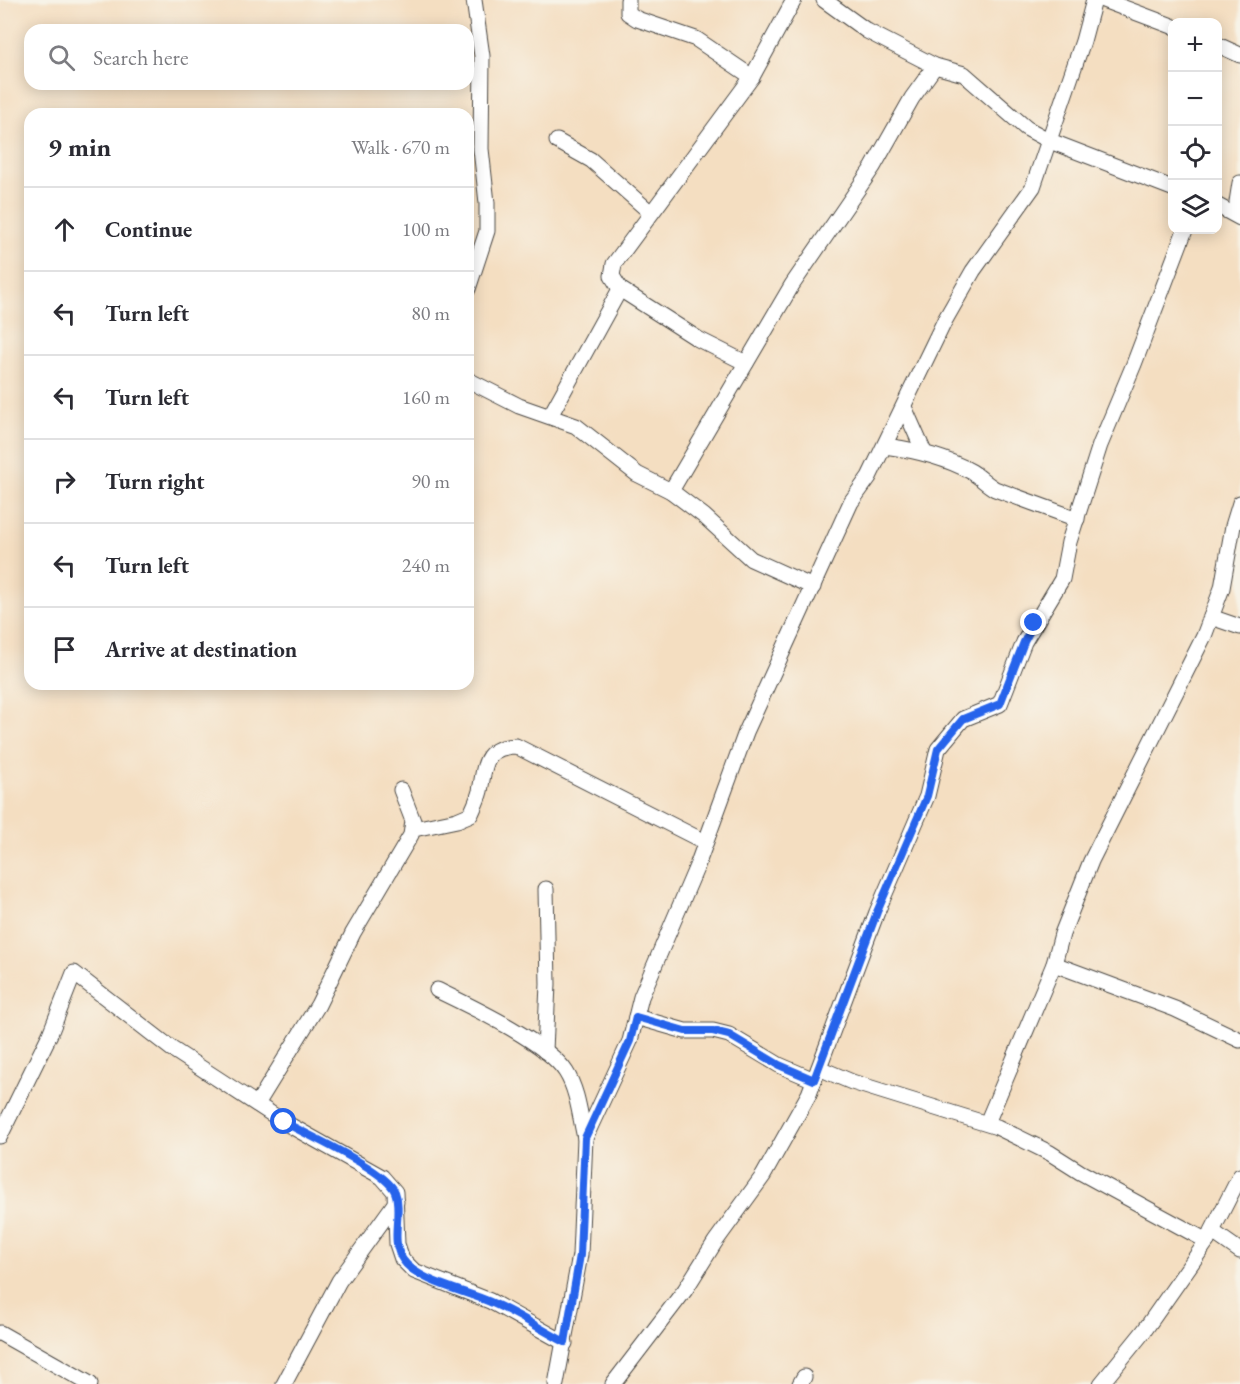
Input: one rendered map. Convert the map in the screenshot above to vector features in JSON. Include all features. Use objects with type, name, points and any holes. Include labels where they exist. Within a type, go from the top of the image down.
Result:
[{"type":"street","points":[[474,0],[482,56],[481,149],[487,202],[487,231],[474,271]]},
{"type":"street","points":[[628,0],[628,13],[637,19],[696,39],[752,77]]},
{"type":"street","points":[[746,363],[698,339],[620,289],[612,276],[614,264],[752,77],[794,0]]},
{"type":"street","points":[[824,0],[867,31],[935,66],[964,74],[1026,128],[1050,141],[1168,186]]},
{"type":"street","points":[[585,1138],[630,1041],[653,964],[705,842],[746,732],[851,502],[869,477],[945,320],[973,271],[1033,187],[1096,0]]},
{"type":"street","points":[[1103,0],[1168,24]]},
{"type":"street","points":[[1222,47],[1240,55]]},
{"type":"street","points":[[671,491],[792,285],[873,167],[912,98],[935,66]]},
{"type":"street","points":[[557,141],[591,160],[651,213]]},
{"type":"street","points":[[1240,183],[1237,202],[1240,204]]},
{"type":"street","points":[[1222,208],[1240,218]]},
{"type":"street","points":[[613,1384],[685,1290],[715,1242],[763,1176],[817,1074],[877,912],[927,796],[938,749],[963,719],[1000,704],[1024,642],[1062,579],[1077,519],[1100,444],[1134,364],[1183,234]]},
{"type":"street","points":[[550,416],[620,289]]},
{"type":"street","points":[[474,383],[519,406],[576,426],[637,474],[671,491],[704,516],[751,559],[813,587]]},
{"type":"street","points":[[904,407],[924,452]]},
{"type":"street","points":[[885,446],[924,452],[973,473],[983,483],[1004,493],[1077,519]]},
{"type":"street","points":[[987,1123],[1054,964],[1062,934],[1091,861],[1125,798],[1211,617],[1221,588],[1233,526],[1240,503]]},
{"type":"street","points":[[1211,617],[1240,627]]},
{"type":"street","points":[[257,1104],[318,1005],[353,933],[414,829],[457,820],[471,814],[480,793],[483,768],[488,758],[505,747],[516,747],[705,842]]},
{"type":"street","points":[[401,790],[414,829]]},
{"type":"street","points":[[545,1051],[548,984],[546,889]]},
{"type":"street","points":[[1054,964],[1175,1009],[1240,1040]]},
{"type":"street","points":[[0,1136],[50,1034],[74,973],[172,1049],[257,1104],[382,1177],[395,1192],[397,1244],[402,1259],[414,1271],[490,1301],[565,1342]]},
{"type":"street","points":[[437,990],[478,1010],[545,1051],[565,1070],[572,1083],[585,1138],[580,1255],[556,1384]]},
{"type":"street","points":[[636,1017],[685,1031],[713,1031],[729,1035],[779,1065],[852,1082],[987,1123],[1240,1251]]},
{"type":"street","points":[[1101,1384],[1144,1331],[1210,1237],[1240,1176]]},
{"type":"street","points":[[284,1384],[339,1281],[396,1202]]},
{"type":"street","points":[[0,1333],[90,1384]]},
{"type":"route","points":[[284,1122],[382,1177],[395,1192],[397,1244],[402,1259],[414,1271],[490,1301],[565,1342],[580,1255],[585,1138],[630,1041],[636,1017],[685,1031],[713,1031],[729,1035],[779,1065],[814,1080],[877,912],[927,796],[938,749],[963,719],[1000,704],[1024,642],[1034,623]]}]
